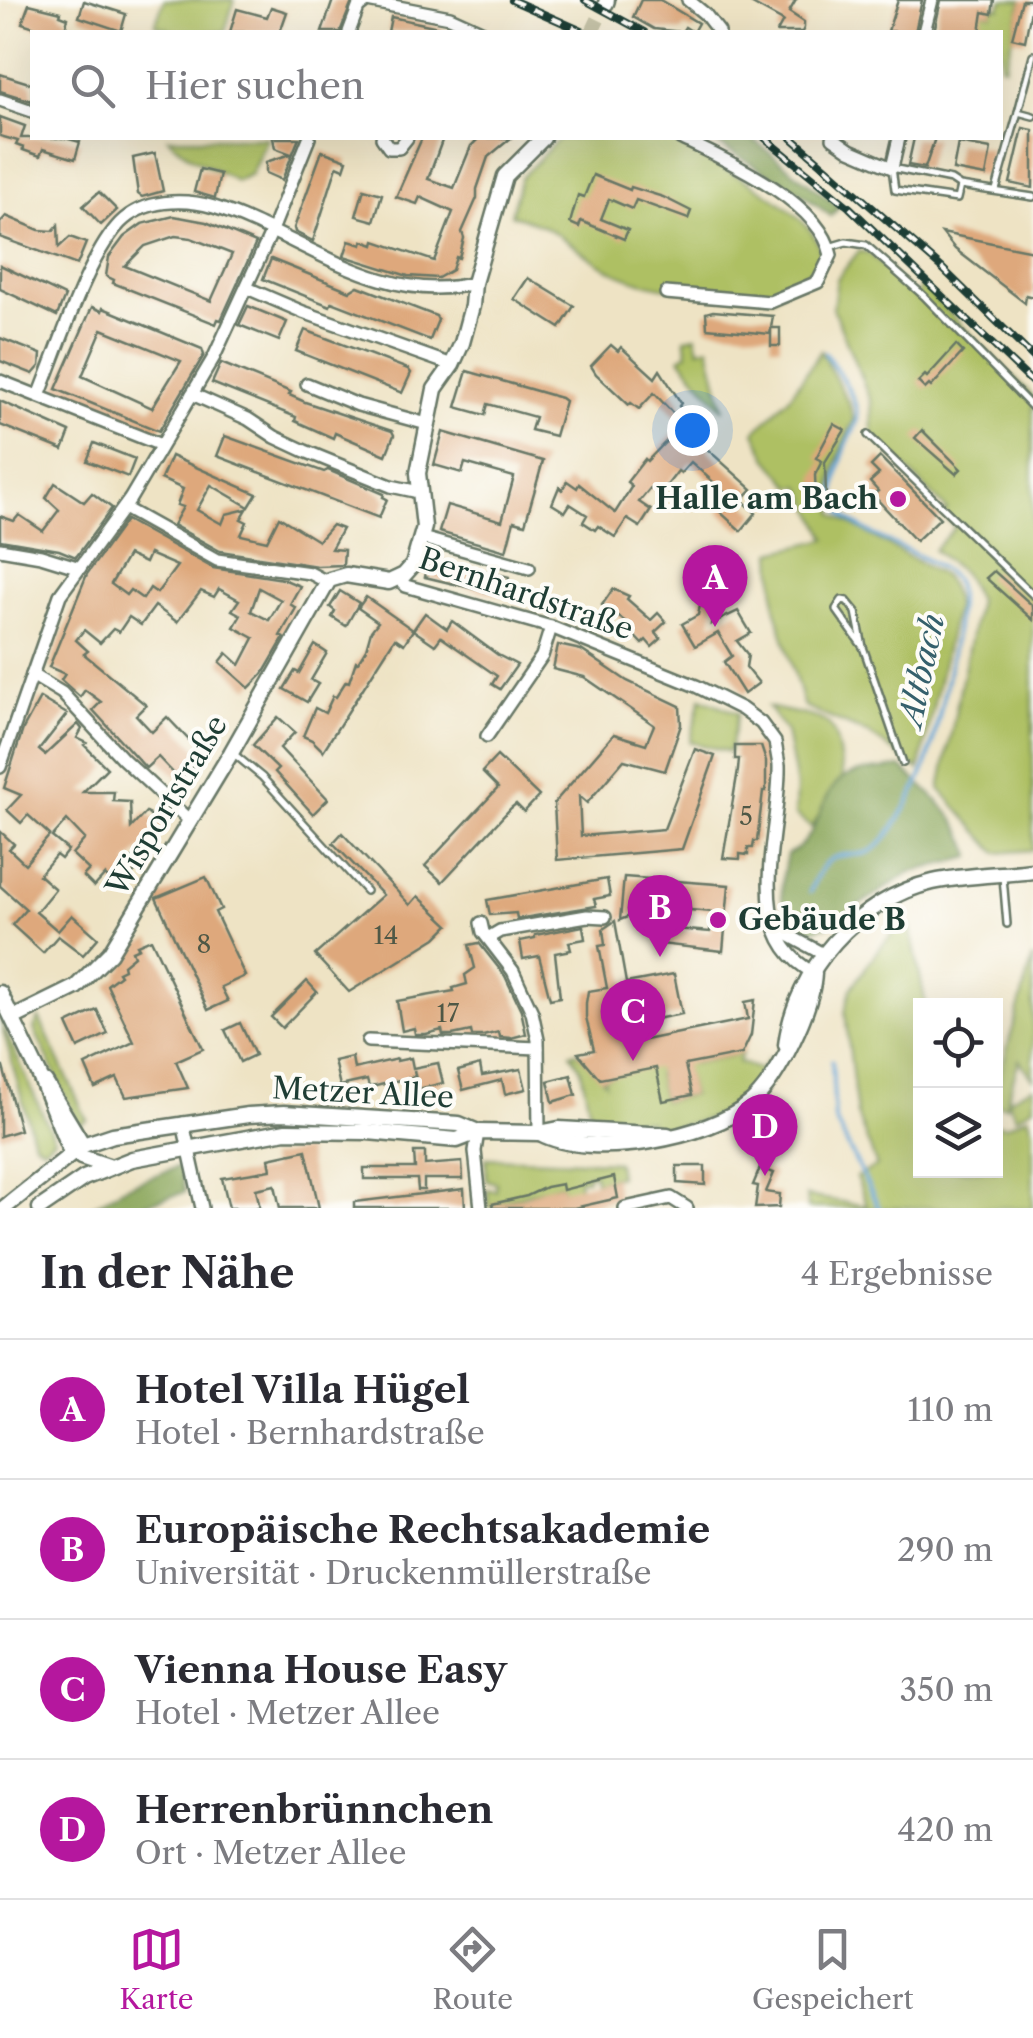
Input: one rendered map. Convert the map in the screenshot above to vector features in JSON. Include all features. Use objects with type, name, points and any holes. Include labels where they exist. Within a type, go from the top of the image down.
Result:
[{"type":"street","points":[[688,0],[717,30]]},
{"type":"street","points":[[924,30],[932,0]]},
{"type":"street","points":[[350,30],[358,8],[367,1],[450,18],[478,30]]},
{"type":"street","points":[[0,100],[30,110]]},
{"type":"street","points":[[0,767],[60,595],[124,508],[214,357],[248,288],[307,140]]},
{"type":"street","points":[[383,140],[389,148],[400,148],[406,140]]},
{"type":"street","points":[[399,578],[413,565],[422,538],[424,515],[418,473],[435,389],[452,364],[472,306],[474,284],[505,176],[541,140]]},
{"type":"street","points":[[666,294],[770,302],[818,282],[828,265],[829,247],[816,224],[797,205],[684,140]]},
{"type":"street","points":[[836,140],[892,168],[899,140]]},
{"type":"street","points":[[39,396],[104,244],[129,216],[150,206],[190,202],[214,207],[382,278],[434,290],[474,284]]},
{"type":"street","points":[[248,288],[303,312],[452,364]]},
{"type":"street","points":[[0,381],[162,446]]},
{"type":"street","points":[[307,384],[358,406],[428,424]]},
{"type":"street","points":[[192,394],[248,418],[306,451],[391,486],[419,492]]},
{"type":"street","name":"Bernhardstraße","points":[[124,508],[217,560],[310,573],[327,582],[346,575],[382,582],[399,578],[406,586],[551,627],[742,709],[765,727],[775,742],[779,759],[780,793],[768,903],[777,929]]},
{"type":"street","points":[[422,538],[528,568]]},
{"type":"street","points":[[0,549],[80,568]]},
{"type":"street","name":"Wisportstraße","points":[[12,1018],[76,988],[94,972],[125,930],[327,582]]},
{"type":"street","points":[[487,736],[536,664],[551,627]]},
{"type":"street","points":[[32,676],[62,692],[123,759],[190,821]]},
{"type":"street","name":"Metzer Allee","points":[[46,1203],[109,1166],[188,1148],[304,1130],[457,1140],[478,1132],[539,1133],[555,1141],[615,1144],[708,1126],[741,1110],[771,1081],[797,1034],[814,973],[854,924],[901,893],[945,880],[1033,871]]},
{"type":"street","points":[[488,938],[500,931],[587,916],[605,917]]},
{"type":"street","points":[[481,923],[527,1000],[538,1048],[539,1133]]},
{"type":"street","points":[[777,929],[825,955]]},
{"type":"street","points":[[777,929],[784,948],[814,973]]},
{"type":"street","points":[[0,992],[39,1074],[61,1133],[79,1151],[109,1166]]},
{"type":"street","points":[[368,1040],[538,1048]]},
{"type":"street","name":"Metzer Allee","points":[[79,1151],[113,1134],[248,1115],[312,1112],[459,1124],[478,1132]]},
{"type":"street","points":[[184,1124],[202,1208]]},
{"type":"street","points":[[478,1132],[475,1151],[481,1208]]},
{"type":"street","points":[[46,1203],[79,1151]]},
{"type":"street","points":[[4,1208],[79,1151]]},
{"type":"street","points":[[625,1208],[671,1198],[687,1208]]},
{"type":"lane","points":[[996,191],[1033,55]]},
{"type":"lane","points":[[1018,112],[1033,116]]},
{"type":"lane","points":[[960,186],[957,199],[894,190],[892,168],[951,180],[960,186],[1033,197]]},
{"type":"lane","points":[[829,247],[846,242],[866,245],[924,296],[1033,408]]},
{"type":"lane","points":[[868,435],[1033,596]]},
{"type":"lane","points":[[863,647],[836,609],[842,600],[847,600],[856,612],[863,647],[904,763]]},
{"type":"lane","points":[[231,753],[262,777],[366,891]]},
{"type":"lane","points":[[1003,875],[1006,924]]},
{"type":"green space","points":[[164,0],[234,0],[226,30],[170,30],[155,25]]},
{"type":"green space","points":[[1002,0],[1022,0],[1005,66],[1003,30],[980,30],[966,9],[992,14],[993,7],[1000,8]]},
{"type":"green space","points":[[170,140],[266,140],[251,174],[236,181]]},
{"type":"green space","points":[[557,140],[672,140],[755,186],[796,215],[820,248],[820,264],[772,298],[686,291],[644,283],[605,267],[552,231],[511,215],[520,179]]},
{"type":"green space","points":[[711,140],[754,140],[839,207],[831,216],[801,193]]},
{"type":"green space","points":[[859,251],[869,253],[916,297],[921,285],[1033,396],[1033,850],[997,853],[940,789],[978,600],[963,573],[934,550],[955,527],[942,514],[947,510],[872,433],[871,402],[833,308],[837,279]]},
{"type":"green space","points":[[696,336],[699,349],[709,347],[724,410],[680,358],[688,353],[685,338]]},
{"type":"green space","points":[[821,351],[854,420],[833,479],[835,515],[941,575],[953,594],[955,609],[919,770],[869,734],[804,707],[775,607],[773,552],[827,539],[801,486],[792,487],[767,457],[755,432],[790,396]]},
{"type":"green space","points":[[701,698],[738,713],[729,752],[690,742]]},
{"type":"green space","points":[[768,707],[817,718],[832,730],[836,741],[843,779],[811,827],[795,815],[796,786],[786,732]]},
{"type":"green space","points":[[901,767],[953,819],[971,857],[911,872],[814,930],[791,919],[782,901],[787,854],[808,838],[832,789],[852,774]]},
{"type":"green space","points":[[910,926],[925,998],[913,998],[913,1178],[1003,1178],[1003,1125],[1028,1116],[1033,1129],[1033,1208],[808,1208],[806,1196],[867,1206],[856,1177],[877,1166],[857,1115],[845,1012],[851,989],[897,928]]},
{"type":"green space","points":[[1033,957],[1033,1078],[1019,1060],[1007,1100],[1033,1086],[1033,1107],[1016,1117],[1008,1102],[1003,1105],[1003,1063]]},
{"type":"green space","points":[[39,1018],[87,1120],[79,1125],[34,1029]]},
{"type":"green space","points":[[0,1019],[54,1139],[44,1148],[34,1142]]},
{"type":"green space","points":[[577,1052],[605,1082],[604,1078],[659,1063],[657,1074],[663,1101],[692,1095],[682,1059],[691,1064],[742,1054],[738,1062],[761,1070],[768,1059],[773,1062],[764,1079],[739,1104],[706,1119],[651,1130],[650,1121],[591,1118],[581,1070],[571,1053]]},
{"type":"green space","points":[[486,1158],[617,1162],[619,1176],[595,1182],[594,1174],[587,1175],[587,1179],[578,1179],[580,1193],[565,1197],[561,1184],[489,1208],[487,1189],[496,1191],[496,1183],[486,1180]]},
{"type":"green space","points":[[180,1166],[185,1192],[131,1208],[91,1208],[124,1187]]},
{"type":"building","points":[[333,0],[353,0],[341,30],[323,30]]},
{"type":"building","points":[[641,0],[660,0],[698,23],[694,30],[663,30],[633,17]]},
{"type":"building","points":[[745,0],[796,0],[789,12],[804,22],[803,30],[778,30],[783,21]]},
{"type":"building","points":[[898,0],[922,0],[915,30],[888,30]]},
{"type":"building","points":[[941,0],[994,0],[992,14],[983,12],[980,30],[934,30]]},
{"type":"building","points":[[1022,0],[1033,0],[1025,41],[1012,38]]},
{"type":"building","points":[[84,1],[126,14],[121,30],[79,17]]},
{"type":"building","points":[[29,4],[61,12],[68,18],[65,30],[44,30],[22,23]]},
{"type":"building","points":[[271,7],[287,12],[281,30],[231,30],[237,9],[267,17]]},
{"type":"building","points":[[391,17],[443,28],[443,30],[388,30]]},
{"type":"building","points":[[0,74],[30,83],[30,100],[0,91]]},
{"type":"building","points":[[0,117],[25,126],[21,138],[80,142],[75,159],[43,149],[40,156],[23,150],[16,145],[18,141],[0,136]]},
{"type":"building","points":[[1023,128],[1033,130],[1033,188],[1010,183]]},
{"type":"building","points":[[273,140],[298,140],[282,180],[266,173],[266,162],[291,154],[275,148]]},
{"type":"building","points":[[421,140],[442,140],[428,179],[454,188],[477,140],[509,140],[488,157],[477,198],[462,232],[459,258],[456,257],[452,270],[438,278],[408,276],[344,256],[349,241],[374,245],[375,241],[434,261],[453,212],[420,197],[417,204],[396,197]]},
{"type":"building","points":[[914,140],[934,140],[925,168],[908,165]]},
{"type":"building","points":[[958,143],[991,149],[986,176],[953,170]]},
{"type":"building","points":[[322,151],[347,160],[344,169],[337,166],[313,241],[294,228]]},
{"type":"building","points":[[155,153],[163,191],[142,197],[138,194],[133,158]]},
{"type":"building","points":[[200,169],[220,174],[215,198],[194,192]]},
{"type":"building","points":[[593,175],[630,190],[631,187],[663,197],[691,211],[688,219],[636,200],[632,209],[609,199],[601,219],[628,230],[624,239],[581,221],[579,227],[570,223],[578,195],[584,197]]},
{"type":"building","points":[[364,189],[382,194],[374,221],[356,216]]},
{"type":"building","points":[[99,192],[117,210],[101,225],[83,206]]},
{"type":"building","points":[[6,216],[39,230],[53,231],[58,225],[59,247],[70,237],[86,243],[77,265],[0,237],[0,223]]},
{"type":"building","points":[[174,216],[206,222],[256,243],[216,324],[113,283],[106,276],[109,257],[124,237],[142,224]],"holes":[[[175,236],[232,254],[211,301],[125,266],[145,246]]]},
{"type":"building","points":[[942,233],[1033,251],[1033,297],[1026,295],[1025,303],[955,249]]},
{"type":"building","points":[[271,259],[350,291],[358,286],[436,316],[430,340],[263,279]]},
{"type":"building","points":[[0,265],[65,296],[57,316],[0,289]]},
{"type":"building","points":[[528,278],[574,306],[560,328],[514,299]]},
{"type":"building","points":[[248,306],[287,322],[279,341],[239,325]]},
{"type":"building","points":[[92,307],[202,349],[204,355],[159,431],[56,389]],"holes":[[[102,329],[181,361],[152,408],[82,376]]]},
{"type":"building","points":[[706,313],[773,316],[771,328],[780,328],[780,346],[771,346],[771,329],[770,334],[707,328]]},
{"type":"building","points":[[305,330],[408,369],[411,373],[402,393],[296,351]]},
{"type":"building","points":[[0,338],[41,354],[40,366],[33,374],[0,361]]},
{"type":"building","points":[[611,345],[618,351],[621,347],[655,378],[660,370],[681,403],[679,406],[713,440],[706,448],[752,489],[742,500],[756,513],[741,531],[719,511],[731,498],[691,462],[681,473],[678,471],[661,493],[652,486],[639,502],[651,510],[640,527],[627,519],[615,537],[583,522],[587,515],[570,504],[565,512],[552,504],[559,487],[562,490],[567,481],[577,488],[579,484],[615,513],[632,486],[627,482],[645,459],[683,424],[654,393],[639,409],[629,405],[596,374],[591,366]]},
{"type":"building","points":[[956,345],[963,352],[925,389],[918,382]]},
{"type":"building","points":[[221,363],[291,392],[289,395],[305,402],[392,431],[386,455],[335,433],[333,438],[295,421],[296,417],[212,383]]},
{"type":"building","points":[[467,371],[561,398],[565,401],[555,436],[531,430],[535,417],[488,404],[485,415],[456,407]]},
{"type":"building","points":[[0,401],[70,432],[63,450],[0,425]]},
{"type":"building","points":[[834,424],[845,430],[825,462],[826,496],[816,497],[815,475],[822,461],[816,458]]},
{"type":"building","points":[[922,430],[961,469],[956,474],[915,438]]},
{"type":"building","points":[[443,432],[543,461],[525,524],[514,521],[506,551],[439,532],[447,505],[502,521],[514,477],[465,463],[462,473],[434,465]]},
{"type":"building","points":[[225,436],[324,472],[328,470],[384,494],[387,499],[379,518],[217,456]]},
{"type":"building","points":[[94,443],[135,459],[128,477],[87,461]]},
{"type":"building","points":[[171,456],[257,494],[249,507],[211,485],[197,510],[222,524],[226,514],[247,509],[241,519],[247,522],[241,535],[267,541],[279,517],[318,541],[332,525],[342,529],[331,549],[344,550],[343,565],[317,566],[220,551],[173,525],[183,507],[177,505],[183,489],[161,479]]},
{"type":"building","name":"Halle am Bach","points":[[880,457],[940,518],[916,541],[873,495],[878,491],[870,482],[879,474],[871,466]]},
{"type":"building","points":[[55,483],[84,502],[92,493],[112,508],[76,557],[59,550],[0,540],[0,516],[14,521],[19,515],[43,531],[59,510],[46,498]]},
{"type":"building","points":[[126,520],[213,568],[283,579],[300,586],[290,604],[296,608],[280,636],[284,638],[263,674],[249,688],[220,662],[227,653],[240,665],[254,638],[234,627],[241,615],[232,610],[239,600],[219,589],[214,597],[201,591],[177,622],[155,606],[141,625],[129,617],[119,632],[113,629],[100,643],[84,630],[76,640],[88,651],[84,654],[146,705],[136,715],[152,732],[167,717],[204,756],[180,780],[158,757],[146,768],[93,710],[101,702],[85,690],[80,697],[61,680],[65,674],[49,667],[87,574]],"holes":[[[149,554],[177,566],[157,593],[150,588],[143,599],[130,590],[126,595],[111,584],[128,555],[145,563]],[[259,588],[281,600],[269,620],[251,611]]]},
{"type":"building","points":[[429,558],[509,577],[508,581],[516,583],[512,598],[425,577]]},
{"type":"building","points":[[994,571],[1033,606],[1033,620],[986,578]]},
{"type":"building","points":[[705,581],[718,584],[711,624],[738,611],[751,633],[737,641],[748,655],[746,667],[759,683],[744,694],[724,662],[732,656],[718,633],[695,646],[682,624],[698,615]]},
{"type":"building","points":[[613,589],[629,596],[627,599],[651,620],[658,613],[666,622],[655,632],[661,639],[652,647],[646,640],[642,644],[627,628],[630,625],[602,605]]},
{"type":"building","points":[[340,591],[359,603],[346,626],[332,617],[335,611],[330,607]]},
{"type":"building","points":[[366,597],[413,630],[404,644],[395,638],[323,751],[303,736],[315,708],[325,713],[333,696],[349,682],[356,661],[366,649],[378,622],[358,608]]},
{"type":"building","points":[[425,613],[447,629],[452,621],[517,665],[500,689],[492,684],[497,676],[441,637],[435,645],[413,630]]},
{"type":"building","points":[[315,645],[327,653],[311,680],[318,684],[307,702],[284,689],[295,671],[299,673]]},
{"type":"building","points":[[558,645],[581,650],[627,681],[680,706],[681,725],[665,771],[624,760],[587,803],[579,796],[581,836],[664,829],[695,749],[715,756],[682,849],[557,860],[554,803],[614,734],[646,744],[654,725],[584,677],[553,669]]},
{"type":"building","points":[[40,698],[67,714],[39,750],[45,755],[78,724],[82,729],[77,738],[87,743],[84,745],[107,768],[83,792],[114,792],[113,801],[130,802],[131,828],[146,812],[163,828],[127,864],[135,872],[119,888],[105,875],[94,887],[83,876],[89,870],[72,854],[85,839],[67,820],[52,837],[68,850],[61,859],[56,855],[39,875],[55,889],[36,912],[58,931],[72,915],[98,938],[83,955],[58,936],[43,953],[12,925],[26,909],[0,886],[0,831],[14,844],[9,849],[25,864],[50,835],[28,815],[21,823],[7,810],[21,795],[4,788],[23,729]]},
{"type":"building","points":[[278,717],[295,732],[280,748],[328,799],[313,814],[275,772],[278,769],[253,745]]},
{"type":"building","points":[[735,746],[761,746],[766,761],[766,791],[757,841],[753,848],[748,848],[748,855],[740,854],[740,859],[723,858],[738,770]]},
{"type":"building","points":[[497,756],[539,796],[524,812],[516,804],[511,808],[442,882],[425,866],[498,788],[482,772]]},
{"type":"building","points":[[342,833],[410,905],[418,896],[449,925],[436,938],[349,992],[315,955],[383,895],[333,843]]},
{"type":"building","points":[[206,877],[221,909],[215,912],[245,976],[221,987],[228,1001],[208,1010],[156,898]]},
{"type":"building","name":"Gebäude B","points":[[624,877],[729,885],[723,951],[660,944],[663,911],[637,913],[620,920]],"holes":[[[678,909],[712,912],[710,932],[676,929]]]},
{"type":"building","points":[[607,879],[610,896],[594,899],[596,906],[517,919],[516,913],[490,915],[487,900]]},
{"type":"building","points":[[615,921],[626,983],[674,974],[682,1014],[635,1023],[640,1041],[748,1019],[745,1002],[755,1000],[751,1035],[742,1054],[685,1065],[692,1095],[663,1101],[656,1068],[600,1079],[578,1053],[594,1050],[586,1003],[588,991],[607,988],[599,946],[605,945],[603,929]]},
{"type":"building","points":[[583,926],[585,939],[569,942],[571,950],[555,953],[560,997],[550,999],[539,956],[523,959],[520,941]]},
{"type":"building","points":[[151,939],[203,1049],[176,1061],[188,1088],[126,1097],[117,1078],[95,1088],[85,1065],[134,1042],[107,985],[120,975],[123,965],[134,956],[132,951],[139,948],[137,945]]},
{"type":"building","points":[[479,943],[505,976],[521,1010],[526,1034],[511,1038],[500,1037],[499,1032],[472,1036],[471,1031],[443,1035],[442,1030],[426,1034],[415,1034],[414,1028],[402,1031],[397,1001],[454,991],[453,988],[467,984],[465,975],[475,968],[469,945]]},
{"type":"building","points":[[307,981],[317,992],[282,1028],[271,1017]]},
{"type":"building","points":[[97,1010],[108,1034],[78,1048],[67,1024]]},
{"type":"building","points":[[240,1023],[255,1055],[240,1062],[225,1030]]},
{"type":"building","points":[[352,1057],[354,1069],[411,1058],[413,1068],[438,1063],[443,1083],[418,1089],[414,1070],[415,1076],[376,1086],[369,1087],[367,1080],[340,1086],[334,1061]]},
{"type":"building","points":[[480,1065],[482,1076],[521,1069],[526,1089],[505,1094],[502,1080],[463,1090],[458,1071]]},
{"type":"building","points":[[3,1067],[20,1130],[0,1136],[0,1068]]},
{"type":"building","points":[[571,1075],[576,1095],[553,1102],[548,1081]]},
{"type":"building","points":[[306,1150],[319,1208],[280,1208],[275,1185],[256,1189],[260,1208],[229,1208],[222,1178],[271,1170],[269,1158]]},
{"type":"building","points":[[414,1152],[425,1152],[425,1165],[462,1162],[463,1179],[424,1179],[424,1190],[418,1190],[417,1179],[364,1179],[364,1168],[415,1168]]},
{"type":"building","points":[[677,1166],[705,1166],[705,1185],[677,1183]]},
{"type":"building","points":[[760,1168],[774,1173],[766,1192],[780,1194],[779,1207],[755,1208],[758,1186],[753,1185]]},
{"type":"building","points":[[614,1177],[618,1198],[574,1208],[493,1208],[492,1204],[546,1187],[562,1184],[563,1190]]},
{"type":"building","points":[[464,1189],[465,1208],[354,1208],[354,1202]]},
{"type":"waterway","name":"Altbach","points":[[810,892],[827,862],[863,854],[883,841],[917,786],[930,753],[942,702],[954,642],[958,594],[955,581],[946,572],[862,528],[839,509],[835,496],[837,479],[857,413],[846,385],[825,353]]},
{"type":"waterway","name":"Altbach","points":[[832,1061],[835,1120],[879,1208]]},
{"type":"tunnel","points":[[593,30],[606,3]]},
{"type":"railway","points":[[512,0],[580,30]]},
{"type":"railway","points":[[585,0],[640,30]]},
{"type":"railway","points":[[767,140],[849,207],[1033,383]]},
{"type":"railway","points":[[794,140],[942,268],[1033,357]]},
{"type":"place","name":"Halle am Bach","points":[[898,499]]},
{"type":"place","name":"Hotel Villa Hügel","points":[[715,627]]},
{"type":"place","name":"Gebäude B","points":[[718,920]]},
{"type":"place","name":"Europäische Rechtsakademie","points":[[660,957]]},
{"type":"place","name":"Vienna House Easy","points":[[633,1061]]},
{"type":"place","name":"Herrenbrünnchen","points":[[765,1176]]}]
